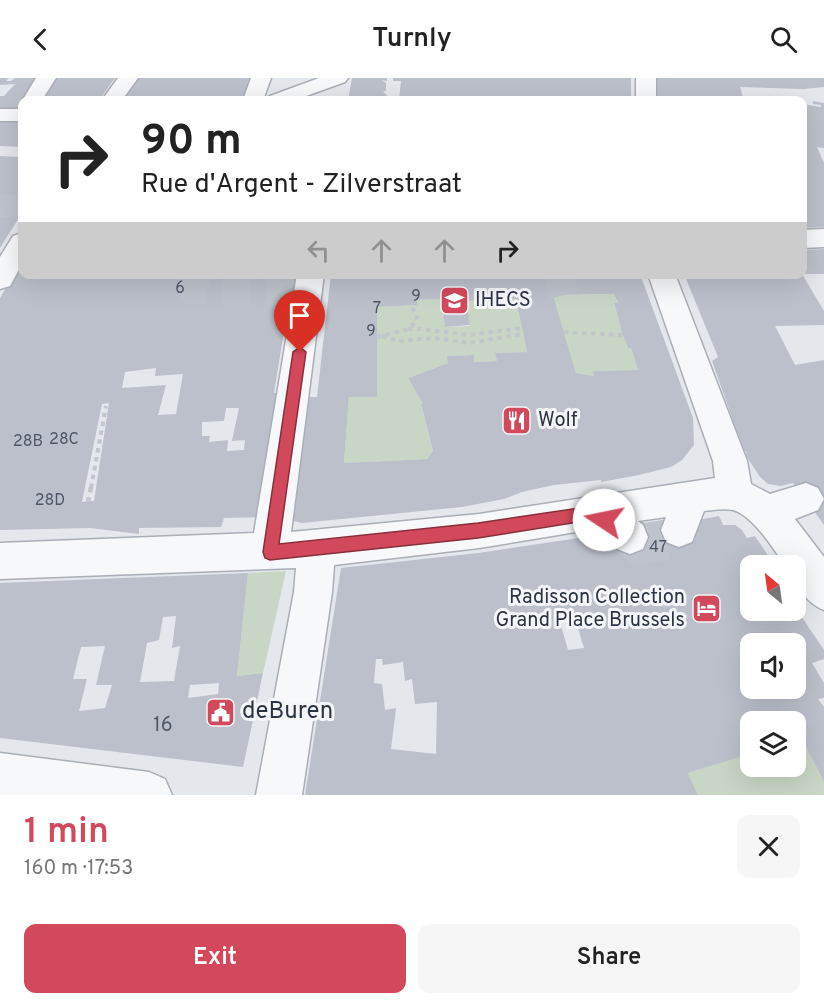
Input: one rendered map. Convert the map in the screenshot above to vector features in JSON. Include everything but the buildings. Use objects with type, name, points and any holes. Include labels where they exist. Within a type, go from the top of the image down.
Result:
[{"type":"street","points":[[35,96],[46,78]]},
{"type":"street","points":[[115,96],[128,78]]},
{"type":"street","points":[[255,96],[261,78]]},
{"type":"street","points":[[270,78],[307,96],[338,78]]},
{"type":"street","points":[[341,96],[345,78]]},
{"type":"street","points":[[646,78],[646,96]]},
{"type":"street","points":[[0,115],[18,115]]},
{"type":"street","points":[[807,239],[824,238]]},
{"type":"street","points":[[0,279],[18,249]]},
{"type":"street","points":[[270,552],[310,279]]},
{"type":"street","points":[[663,279],[730,461],[735,494]]},
{"type":"street","points":[[0,561],[316,549],[478,531],[692,496],[735,494],[767,512],[812,553],[824,591]]},
{"type":"street","points":[[679,530],[692,496]]},
{"type":"street","points":[[767,512],[806,499]]},
{"type":"street","points":[[593,513],[630,537]]},
{"type":"street","points":[[279,795],[313,592],[316,549]]},
{"type":"street","points":[[0,776],[148,795]]},
{"type":"path","points":[[408,329],[416,322],[417,315],[410,305]]},
{"type":"path","points":[[377,337],[408,329],[429,328],[450,334],[471,336],[522,328]]},
{"type":"path","points":[[564,332],[623,336]]},
{"type":"path","points":[[382,336],[398,341],[435,338],[469,343],[523,334]]},
{"type":"path","points":[[88,502],[106,406]]},
{"type":"green space","points":[[614,294],[618,303],[614,304],[628,348],[631,348],[638,370],[593,371],[594,376],[576,373],[553,295]]},
{"type":"green space","points":[[441,299],[445,327],[470,326],[467,301],[516,299],[527,352],[496,353],[497,361],[474,362],[473,355],[448,356],[448,363],[408,378],[423,404],[421,405],[433,451],[427,459],[344,463],[349,397],[377,397],[377,307],[417,305],[417,300]]},
{"type":"green space","points":[[286,571],[263,673],[237,676],[248,573]]},
{"type":"green space","points":[[806,747],[824,782],[824,795],[698,795],[688,773],[740,757],[740,777],[806,777]]},
{"type":"tunnel","points":[[0,206],[18,207]]},
{"type":"tunnel","points":[[195,279],[192,289],[297,290]]},
{"type":"tunnel","points":[[559,279],[564,295]]},
{"type":"tunnel","points":[[630,537],[639,544],[676,538],[679,530]]},
{"type":"place","name":"IHECS","points":[[454,301]]},
{"type":"place","name":"Wolf","points":[[517,421]]},
{"type":"place","name":"Radisson Collection Grand Place Brussels","points":[[706,609]]},
{"type":"place","name":"deBuren","points":[[221,712]]},
{"type":"route","points":[[300,352],[270,552],[478,531],[593,513],[604,520]]}]
